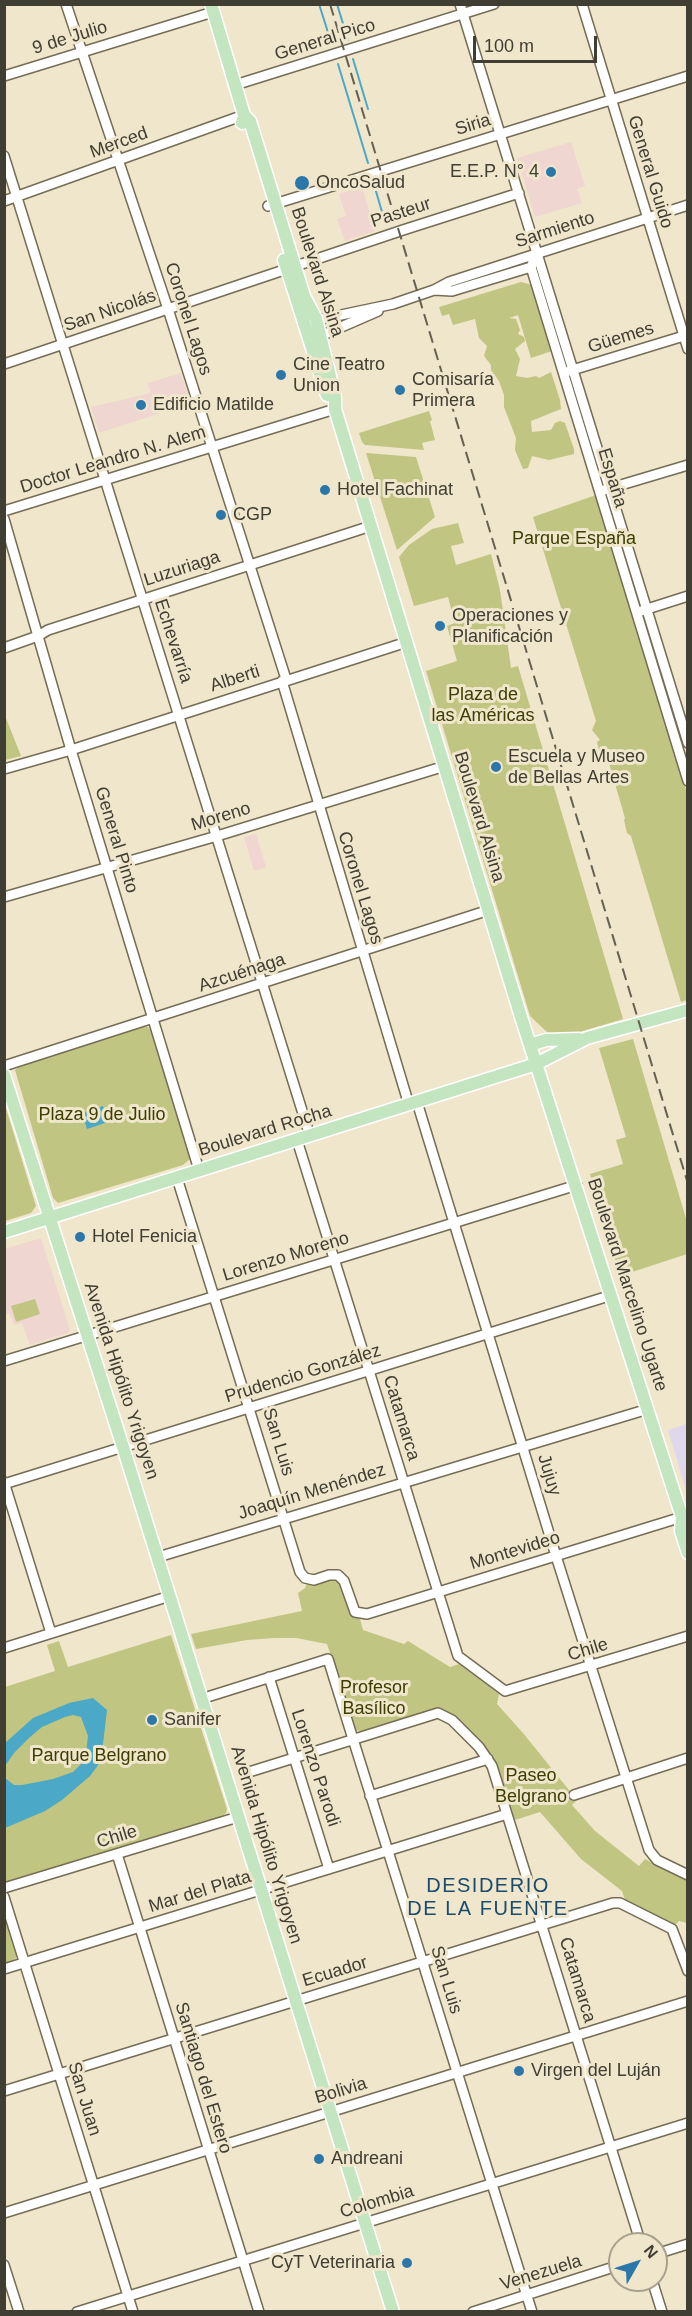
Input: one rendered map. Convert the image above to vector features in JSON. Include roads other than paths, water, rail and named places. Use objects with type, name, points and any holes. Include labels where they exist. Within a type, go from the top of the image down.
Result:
[{"type":"main road","name":"Boulevard Alsina","points":[[212,8],[244,116],[250,121],[291,268],[304,296],[315,338],[335,397],[335,409],[536,1064]]},
{"type":"main road","points":[[530,1045],[546,1040],[586,1038],[687,1010]]},
{"type":"main road","name":"Boulevard Rocha","points":[[4,1232],[536,1064],[586,1038]]},
{"type":"main road","name":"Boulevard Marcelino Ugarte","points":[[536,1064],[685,1521],[681,1531],[687,1553]]},
{"type":"main road","name":"Avenida Hipólito Yrigoyen","points":[[4,1075],[158,1557],[393,2312]]},
{"type":"street","name":"Coronel Lagos","points":[[66,4],[213,446],[250,564],[362,951],[413,1103]]},
{"type":"street","name":"General Pico","points":[[235,85],[462,9],[494,4]]},
{"type":"street","name":"General Guido","points":[[582,4],[646,217],[686,335],[687,348]]},
{"type":"street","name":"9 de Julio","points":[[4,76],[212,8]]},
{"type":"street","name":"España","points":[[462,9],[646,609],[685,725],[687,743]]},
{"type":"street","name":"Siria","points":[[272,205],[687,76]]},
{"type":"street","name":"Merced","points":[[4,201],[244,116]]},
{"type":"street","name":"Echevarría","points":[[4,156],[310,1136]]},
{"type":"street","name":"Pasteur","points":[[291,268],[519,193]]},
{"type":"street","name":"Sarmiento","points":[[315,338],[449,282],[687,205]]},
{"type":"street","points":[[531,267],[537,254]]},
{"type":"street","name":"España","points":[[531,267],[687,781]]},
{"type":"street","name":"Sarmiento","points":[[434,290],[452,291],[531,267]]},
{"type":"street","name":"San Nicolás","points":[[4,364],[291,268]]},
{"type":"street","name":"Sarmiento","points":[[310,321],[393,304]]},
{"type":"street","name":"Güemes","points":[[563,373],[686,335]]},
{"type":"street","name":"Doctor Leandro N. Alem","points":[[4,511],[335,409]]},
{"type":"street","points":[[599,491],[687,465]]},
{"type":"street","name":"General Pinto","points":[[4,519],[71,750],[199,1170]]},
{"type":"street","name":"Luzuriaga","points":[[4,648],[48,630],[371,526]]},
{"type":"street","points":[[636,612],[687,596]]},
{"type":"street","name":"Alberti","points":[[4,769],[71,750],[407,642]]},
{"type":"street","points":[[671,729],[685,725]]},
{"type":"street","name":"Moreno","points":[[4,897],[217,836],[445,766]]},
{"type":"street","name":"Azcuénaga","points":[[4,1066],[489,910]]},
{"type":"street","name":"Jujuy","points":[[413,1103],[454,1223],[556,1556],[652,1856],[687,1875]]},
{"type":"street","name":"Catamarca","points":[[297,1140],[458,1656],[499,1688]]},
{"type":"street","name":"San Luis","points":[[177,1178],[300,1572],[310,1580],[338,1575],[344,1581],[351,1606],[358,1614]]},
{"type":"street","name":"Lorenzo Moreno","points":[[4,1361],[577,1185]]},
{"type":"street","name":"Prudencio González","points":[[5,1483],[612,1295]]},
{"type":"street","name":"Joaquín Menéndez","points":[[158,1557],[648,1409]]},
{"type":"street","points":[[5,1483],[51,1633]]},
{"type":"street","name":"Montevideo","points":[[358,1614],[367,1614],[556,1556],[685,1521]]},
{"type":"street","points":[[4,1647],[170,1596]]},
{"type":"street","name":"Chile","points":[[499,1688],[505,1691],[512,1690],[687,1636]]},
{"type":"street","name":"San Luis","points":[[269,1677],[328,1659],[532,2312]]},
{"type":"street","points":[[201,1699],[269,1677]]},
{"type":"street","name":"Lorenzo Parodi","points":[[269,1677],[330,1869]]},
{"type":"street","name":"Catamarca","points":[[353,1740],[438,1713],[453,1720],[488,1759],[637,2232]]},
{"type":"street","points":[[249,1772],[353,1740]]},
{"type":"street","points":[[574,1795],[687,1758]]},
{"type":"street","points":[[370,1796],[488,1759]]},
{"type":"street","name":"Mar del Plata","points":[[4,1969],[507,1814]]},
{"type":"street","name":"Chile","points":[[4,1888],[238,1817]]},
{"type":"street","name":"Santiago del Estero","points":[[117,1854],[259,2312]]},
{"type":"street","name":"San Juan","points":[[4,1897],[133,2312]]},
{"type":"street","name":"Ecuador","points":[[4,2091],[618,1903],[672,1929],[687,1971]]},
{"type":"street","name":"Bolivia","points":[[4,2213],[687,2001]]},
{"type":"street","name":"Colombia","points":[[77,2312],[687,2123]]},
{"type":"street","points":[[668,2250],[687,2244]]},
{"type":"street","points":[[4,2265],[19,2312]]},
{"type":"street","name":"Venezuela","points":[[473,2312],[608,2269]]},
{"type":"street","points":[[656,2292],[662,2312]]},
{"type":"water","points":[[103,1106],[108,1122],[87,1129],[82,1113]]},
{"type":"water","points":[[93,1698],[107,1710],[101,1761],[90,1776],[62,1800],[45,1811],[5,1828],[5,1778],[14,1785],[22,1785],[53,1779],[73,1772],[82,1763],[88,1736],[81,1717],[73,1715],[65,1717],[42,1727],[14,1753],[5,1766],[5,1743],[33,1718],[69,1703]]},
{"type":"waterway","points":[[319,4],[332,45]]},
{"type":"waterway","points":[[337,4],[348,40]]},
{"type":"waterway","points":[[353,59],[368,109]]},
{"type":"waterway","points":[[338,64],[368,163]]},
{"type":"waterway","points":[[373,181],[382,212]]},
{"type":"railway","points":[[330,4],[688,1184]]},
{"type":"place","name":"E.E.P. N° 4","points":[[551,172]]},
{"type":"place","name":"OncoSalud","points":[[302,183]]},
{"type":"place","name":"Cine Teatro Union","points":[[281,375]]},
{"type":"place","name":"Comisaría Primera","points":[[400,390]]},
{"type":"place","name":"Edificio Matilde","points":[[141,405]]},
{"type":"place","name":"Hotel Fachinat","points":[[325,490]]},
{"type":"place","name":"CGP","points":[[221,515]]},
{"type":"place","name":"Operaciones y Planificación","points":[[440,626]]},
{"type":"place","name":"Escuela y Museo de Bellas Artes","points":[[496,767]]},
{"type":"place","name":"Hotel Fenicia","points":[[80,1237]]},
{"type":"place","name":"Sanifer","points":[[152,1720]]},
{"type":"place","name":"Virgen del Luján","points":[[519,2071]]},
{"type":"place","name":"Andreani","points":[[319,2159]]},
{"type":"place","name":"CyT Veterinaria","points":[[407,2263]]},
{"type":"district","name":"DESIDERIO DE LA FUENTE","points":[[488,1898]]},
{"type":"park label","name":"Parque España","points":[[574,539]]},
{"type":"park label","name":"Plaza de las Américas","points":[[483,705]]},
{"type":"park label","name":"Plaza 9 de Julio","points":[[102,1115]]},
{"type":"park label","name":"Profesor Basílico","points":[[374,1698]]},
{"type":"park label","name":"Parque Belgrano","points":[[99,1756]]},
{"type":"park label","name":"Paseo Belgrano","points":[[531,1786]]}]
